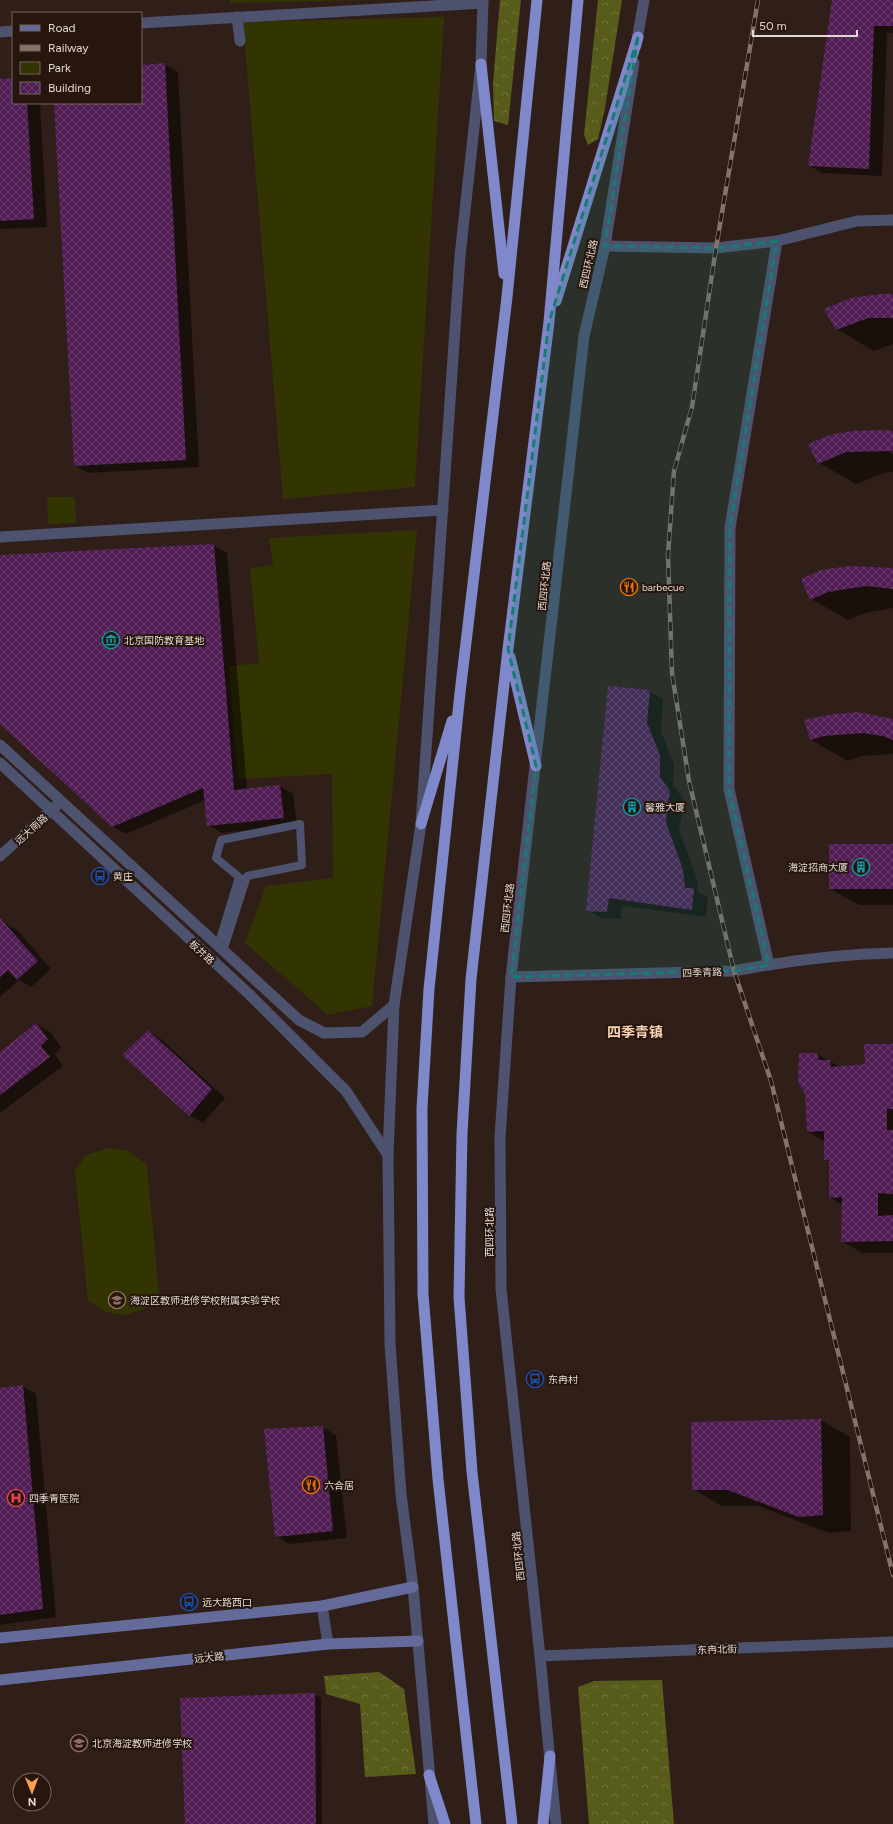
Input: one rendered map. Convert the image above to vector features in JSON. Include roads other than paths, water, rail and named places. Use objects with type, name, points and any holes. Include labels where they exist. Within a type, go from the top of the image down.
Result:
[{"type":"highway","points":[[476,1824],[438,1479],[423,1294],[422,1108],[429,989],[460,693],[507,297],[537,0]]},
{"type":"highway","points":[[512,1824],[472,1472],[458,1297],[462,1134],[471,979],[508,649],[549,322],[578,0]]},
{"type":"highway","points":[[549,322],[638,37]]},
{"type":"highway","points":[[481,64],[507,297]]},
{"type":"highway","points":[[508,649],[536,766]]},
{"type":"highway","points":[[421,824],[460,693]]},
{"type":"highway","points":[[543,1824],[550,1756]]},
{"type":"highway","points":[[429,1775],[445,1824]]},
{"type":"main road","points":[[0,1638],[322,1606],[413,1587]]},
{"type":"main road","name":"远大路","points":[[0,1680],[328,1644],[418,1641]]},
{"type":"street","name":"西四环北路","points":[[556,1824],[540,1656],[501,1289],[500,1137],[511,977],[584,336],[605,246],[644,0]]},
{"type":"street","points":[[142,23],[483,2],[481,64],[460,256],[421,824],[394,1005],[388,1155],[390,1344],[401,1494],[413,1587],[434,1824]]},
{"type":"street","points":[[238,18],[240,41]]},
{"type":"street","points":[[0,32],[12,31]]},
{"type":"street","points":[[605,246],[716,248],[777,241],[857,221],[893,220]]},
{"type":"street","points":[[769,964],[729,789],[730,528],[777,241]]},
{"type":"street","points":[[0,537],[443,510]]},
{"type":"street","points":[[0,745],[299,1020],[324,1033],[362,1032],[394,1005]]},
{"type":"street","name":"板井路","points":[[0,763],[250,996],[346,1091],[388,1155]]},
{"type":"street","name":"远大南路","points":[[0,856],[61,801]]},
{"type":"street","name":"四季青路","points":[[511,977],[734,971],[769,964],[865,954],[893,953]]},
{"type":"street","points":[[322,1606],[328,1644]]},
{"type":"street","name":"东冉北街","points":[[540,1656],[893,1642]]},
{"type":"lane","points":[[300,824],[302,865],[247,876],[221,948],[239,877],[216,858],[221,840],[300,824]]},
{"type":"railway","points":[[758,0],[716,248],[692,407],[674,471],[668,555],[672,673],[689,781],[734,971],[771,1081],[893,1575]]},
{"type":"place","name":"barbecue","points":[[629,587]]},
{"type":"place","name":"北京国防教育基地","points":[[111,640]]},
{"type":"place","name":"馨雅大厦","points":[[632,807]]},
{"type":"place","name":"海淀招商大厦","points":[[861,867]]},
{"type":"place","name":"黄庄","points":[[100,876]]},
{"type":"place","name":"海淀区教师进修学校附属实验学校","points":[[117,1300]]},
{"type":"place","name":"东冉村","points":[[535,1379]]},
{"type":"place","name":"六合居","points":[[311,1485]]},
{"type":"place","name":"四季青医院","points":[[16,1498]]},
{"type":"place","name":"远大路西口","points":[[189,1602]]},
{"type":"place","name":"北京海淀教师进修学校","points":[[79,1743]]},
{"type":"district","name":"四季青镇","points":[[635,1032]]}]
